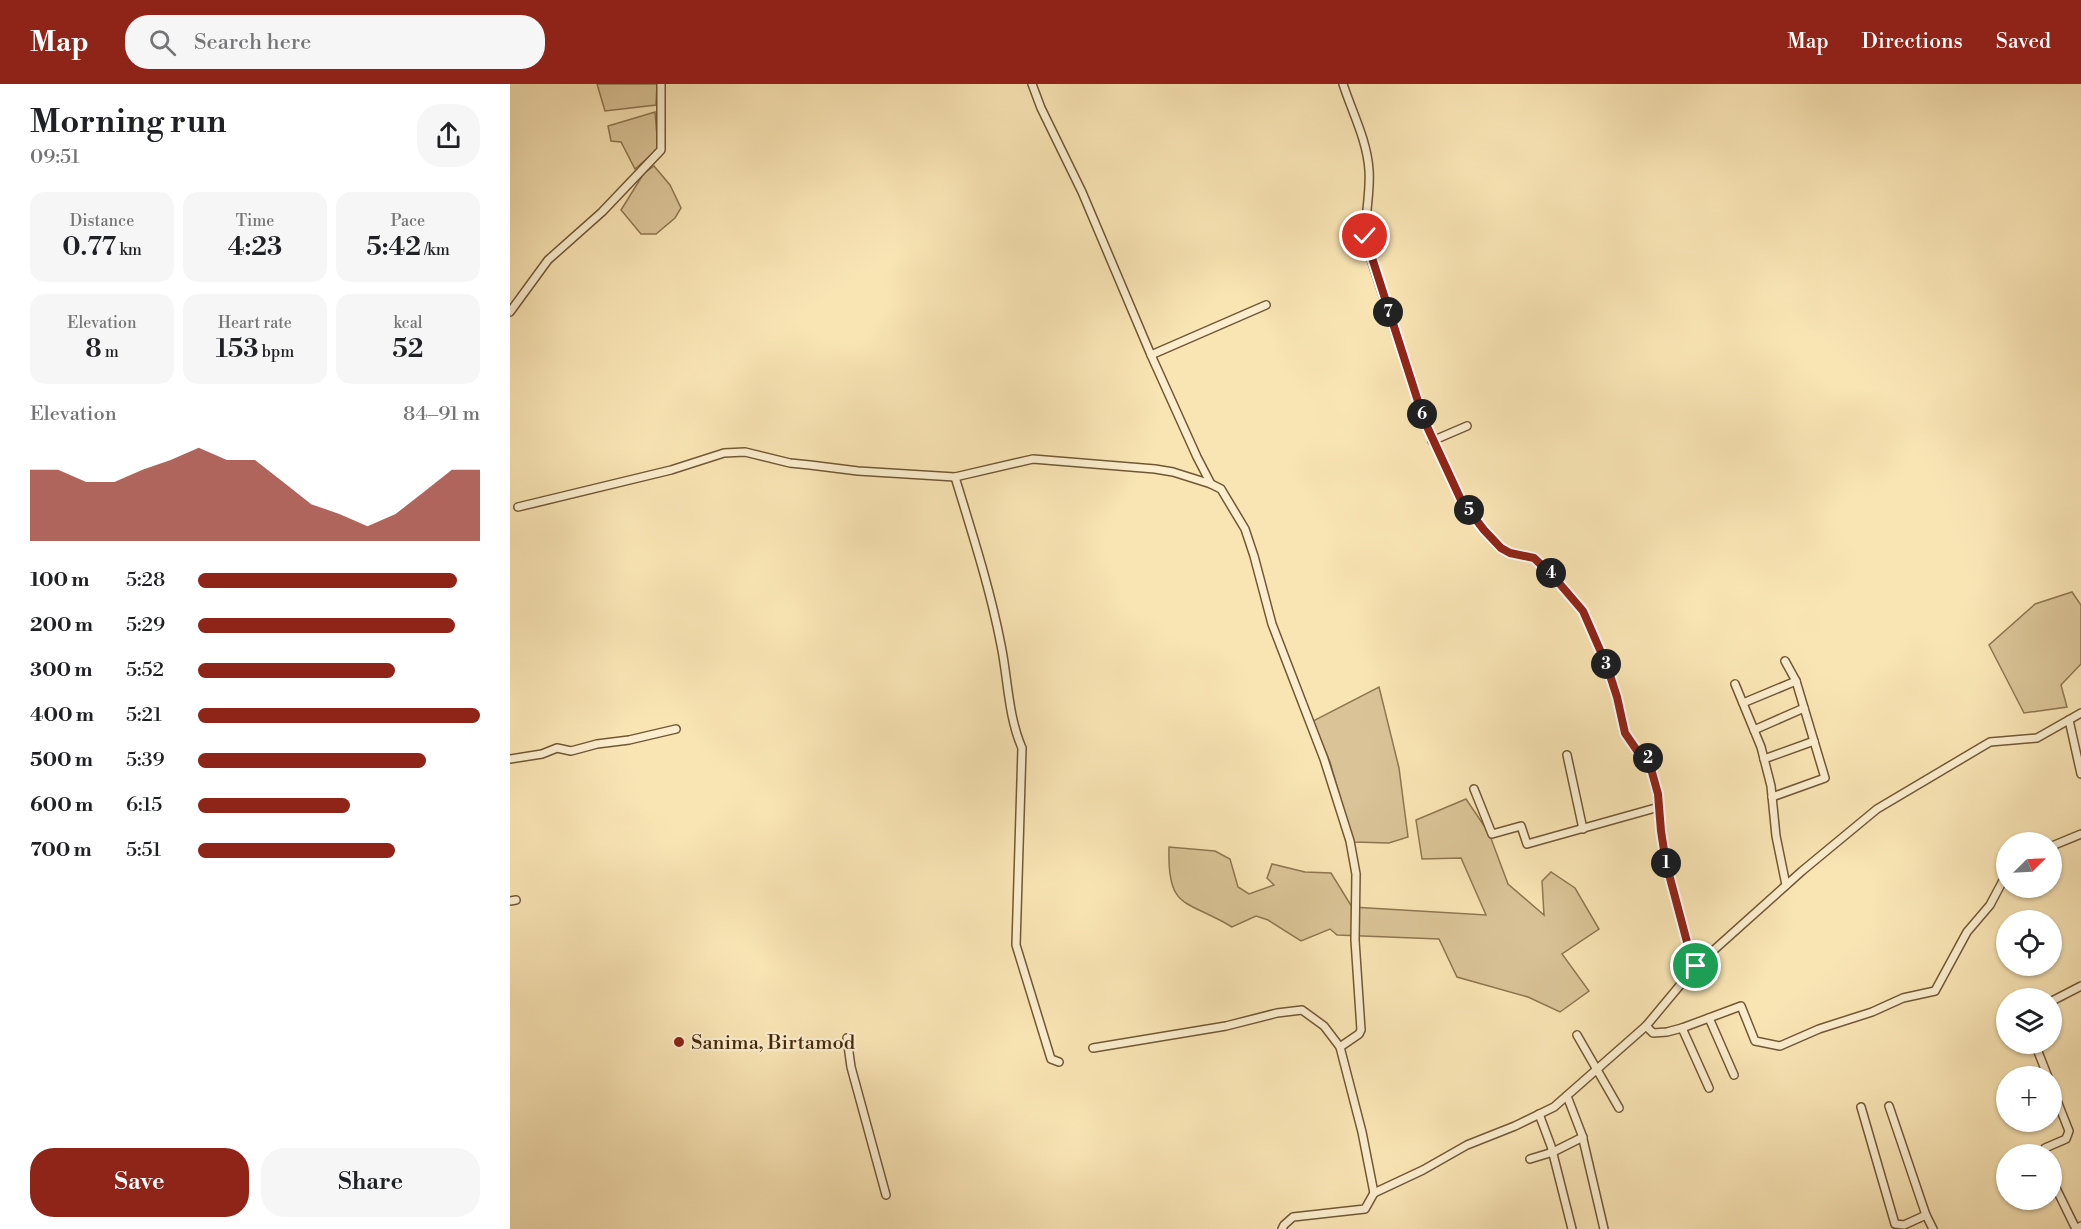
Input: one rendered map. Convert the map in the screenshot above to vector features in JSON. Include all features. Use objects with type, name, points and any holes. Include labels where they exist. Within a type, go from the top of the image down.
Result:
[{"type":"street","points":[[510,312],[548,260],[602,212],[661,150],[661,84]]},
{"type":"street","points":[[1032,84],[1041,108],[1082,192],[1151,355],[1211,484]]},
{"type":"street","points":[[1343,84],[1363,138],[1369,166],[1370,183],[1365,218],[1368,250],[1432,441],[1461,500],[1484,530],[1501,548],[1510,553],[1534,558],[1583,611],[1607,666],[1625,733],[1638,752],[1648,758],[1658,794],[1666,863],[1687,942],[1696,966]]},
{"type":"street","points":[[1151,355],[1266,305]]},
{"type":"street","points":[[1432,441],[1467,426]]},
{"type":"street","points":[[518,507],[672,470],[724,453],[745,452],[790,463],[858,471],[955,477],[1033,459],[1155,469],[1173,472],[1221,489],[1245,529],[1272,624],[1324,759],[1350,841],[1356,874],[1355,940],[1361,1030],[1359,1034],[1340,1047]]},
{"type":"street","points":[[955,477],[990,595],[1002,648],[1015,732],[1022,748],[1016,945],[1051,1059],[1059,1062]]},
{"type":"street","points":[[1772,798],[1825,778],[1796,681],[1785,661]]},
{"type":"street","points":[[1743,703],[1796,681]]},
{"type":"street","points":[[1735,684],[1764,759],[1786,885]]},
{"type":"street","points":[[1754,730],[1804,708]]},
{"type":"street","points":[[1282,1229],[1293,1217],[1365,1209],[1374,1193],[1423,1170],[1467,1145],[1554,1107],[1646,1026],[1696,966],[1786,885],[1877,809],[1990,742],[2037,738],[2081,713]]},
{"type":"street","points":[[2069,720],[2081,774]]},
{"type":"street","points":[[510,759],[542,754],[557,748],[571,751],[676,729]]},
{"type":"street","points":[[1764,759],[1814,741]]},
{"type":"street","points":[[1568,755],[1583,829]]},
{"type":"street","points":[[1474,789],[1492,834],[1521,826],[1527,844],[1659,807]]},
{"type":"street","points":[[2062,842],[2081,834]]},
{"type":"street","points":[[1646,1026],[1653,1033],[1667,1032],[1741,1006],[1755,1041],[1780,1046],[1904,998],[1935,990],[1966,932],[1990,905],[1996,894]]},
{"type":"street","points":[[2062,996],[2081,986]]},
{"type":"street","points":[[1093,1048],[1226,1026],[1277,1013],[1302,1010],[1324,1026],[1340,1047],[1362,1132],[1374,1193]]},
{"type":"street","points":[[1709,1018],[1734,1075]]},
{"type":"street","points":[[1682,1028],[1709,1088]]},
{"type":"street","points":[[1578,1035],[1618,1108]]},
{"type":"street","points":[[847,1038],[850,1067],[886,1195]]},
{"type":"street","points":[[1567,1096],[1583,1137],[1604,1229]]},
{"type":"street","points":[[1889,1106],[1926,1215],[1933,1229]]},
{"type":"street","points":[[1861,1107],[1895,1224],[1904,1225],[1926,1215]]},
{"type":"street","points":[[2054,1144],[2066,1139],[2069,1131],[2062,1113]]},
{"type":"street","points":[[1539,1114],[1553,1152],[1572,1229]]},
{"type":"street","points":[[1530,1159],[1553,1152],[1583,1137]]},
{"type":"street","points":[[2062,1200],[2076,1229],[2081,1226]]},
{"type":"shaded area","points":[[597,84],[657,84],[656,105],[605,111]]},
{"type":"shaded area","points":[[655,112],[658,149],[635,169],[621,142],[611,141],[608,126]]},
{"type":"shaded area","points":[[654,166],[670,185],[681,208],[675,218],[656,234],[641,234],[621,210],[644,173]]},
{"type":"shaded area","points":[[2072,592],[2081,605],[2081,664],[2061,685],[2067,707],[2024,713],[1989,645],[2035,604]]},
{"type":"shaded area","points":[[1379,687],[1399,768],[1408,837],[1389,843],[1353,842],[1330,762],[1313,721]]},
{"type":"shaded area","points":[[1466,799],[1489,833],[1508,884],[1544,915],[1542,881],[1551,872],[1575,888],[1599,929],[1562,954],[1589,991],[1560,1012],[1528,997],[1457,977],[1439,939],[1337,935],[1330,929],[1301,941],[1268,920],[1256,916],[1232,927],[1182,900],[1172,883],[1169,847],[1215,851],[1230,859],[1238,887],[1249,894],[1274,885],[1267,878],[1272,864],[1305,872],[1331,873],[1352,907],[1486,915],[1461,858],[1422,859],[1416,820]]},
{"type":"place","name":"Sanima, Birtamod","points":[[679,1042]]},
{"type":"route","points":[[1365,236],[1424,420],[1461,500],[1501,548],[1510,553],[1534,558],[1583,611],[1607,666],[1625,733],[1638,752],[1648,758],[1658,794],[1666,863],[1687,942],[1696,966]]}]
